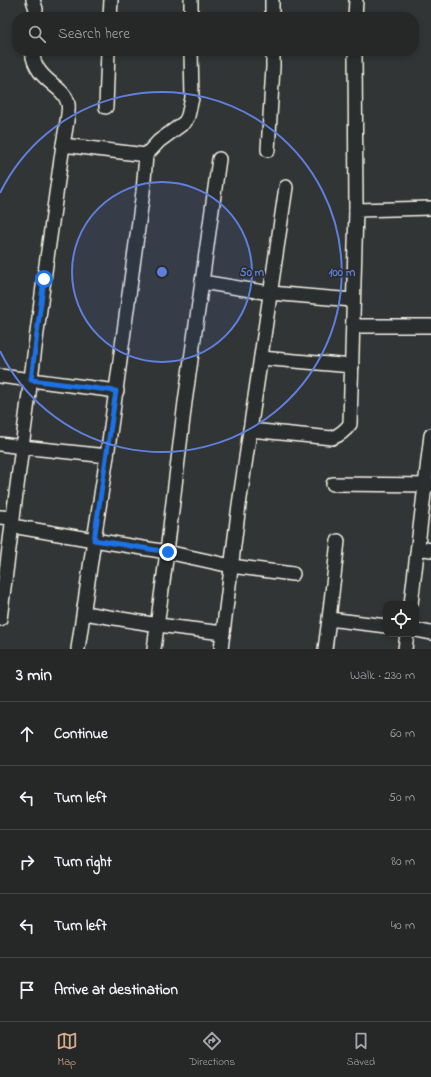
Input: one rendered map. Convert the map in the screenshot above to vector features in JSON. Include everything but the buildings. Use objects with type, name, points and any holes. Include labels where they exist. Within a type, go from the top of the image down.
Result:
[{"type":"street","points":[[33,0],[36,9],[35,12]]},
{"type":"street","points":[[110,0],[110,12]]},
{"type":"street","points":[[191,0],[191,12]]},
{"type":"street","points":[[272,0],[272,12]]},
{"type":"street","points":[[355,12],[356,0]]},
{"type":"street","points":[[0,619],[8,520],[22,447],[69,105],[64,94],[45,78],[36,67],[33,56]]},
{"type":"street","points":[[106,107],[108,56]]},
{"type":"street","points":[[78,649],[116,391],[143,192],[146,155],[158,141],[185,122],[188,116],[192,98],[191,56]]},
{"type":"street","points":[[268,150],[273,56]]},
{"type":"street","points":[[250,430],[332,438],[339,436],[350,424],[356,210],[355,56]]},
{"type":"street","points":[[63,145],[146,155]]},
{"type":"street","points":[[154,649],[168,552],[185,402],[219,159]]},
{"type":"street","points":[[222,649],[231,566],[286,187]]},
{"type":"street","points":[[356,210],[431,208]]},
{"type":"street","points":[[202,282],[270,293],[353,300]]},
{"type":"street","points":[[353,326],[431,326]]},
{"type":"street","points":[[261,358],[352,366]]},
{"type":"street","points":[[0,376],[116,391]]},
{"type":"street","points":[[411,601],[428,485],[431,434]]},
{"type":"street","points":[[0,444],[107,456]]},
{"type":"street","points":[[333,484],[428,485]]},
{"type":"street","points":[[8,520],[94,540],[168,552],[231,566],[293,574]]},
{"type":"street","points":[[325,649],[338,542]]},
{"type":"street","points":[[418,548],[431,550]]},
{"type":"street","points":[[84,612],[158,625],[223,633]]},
{"type":"street","points":[[329,619],[383,626]]},
{"type":"street","points":[[419,631],[431,633]]},
{"type":"street","points":[[405,649],[407,637]]},
{"type":"route","points":[[44,279],[31,380],[116,391],[94,540],[168,552]]}]
